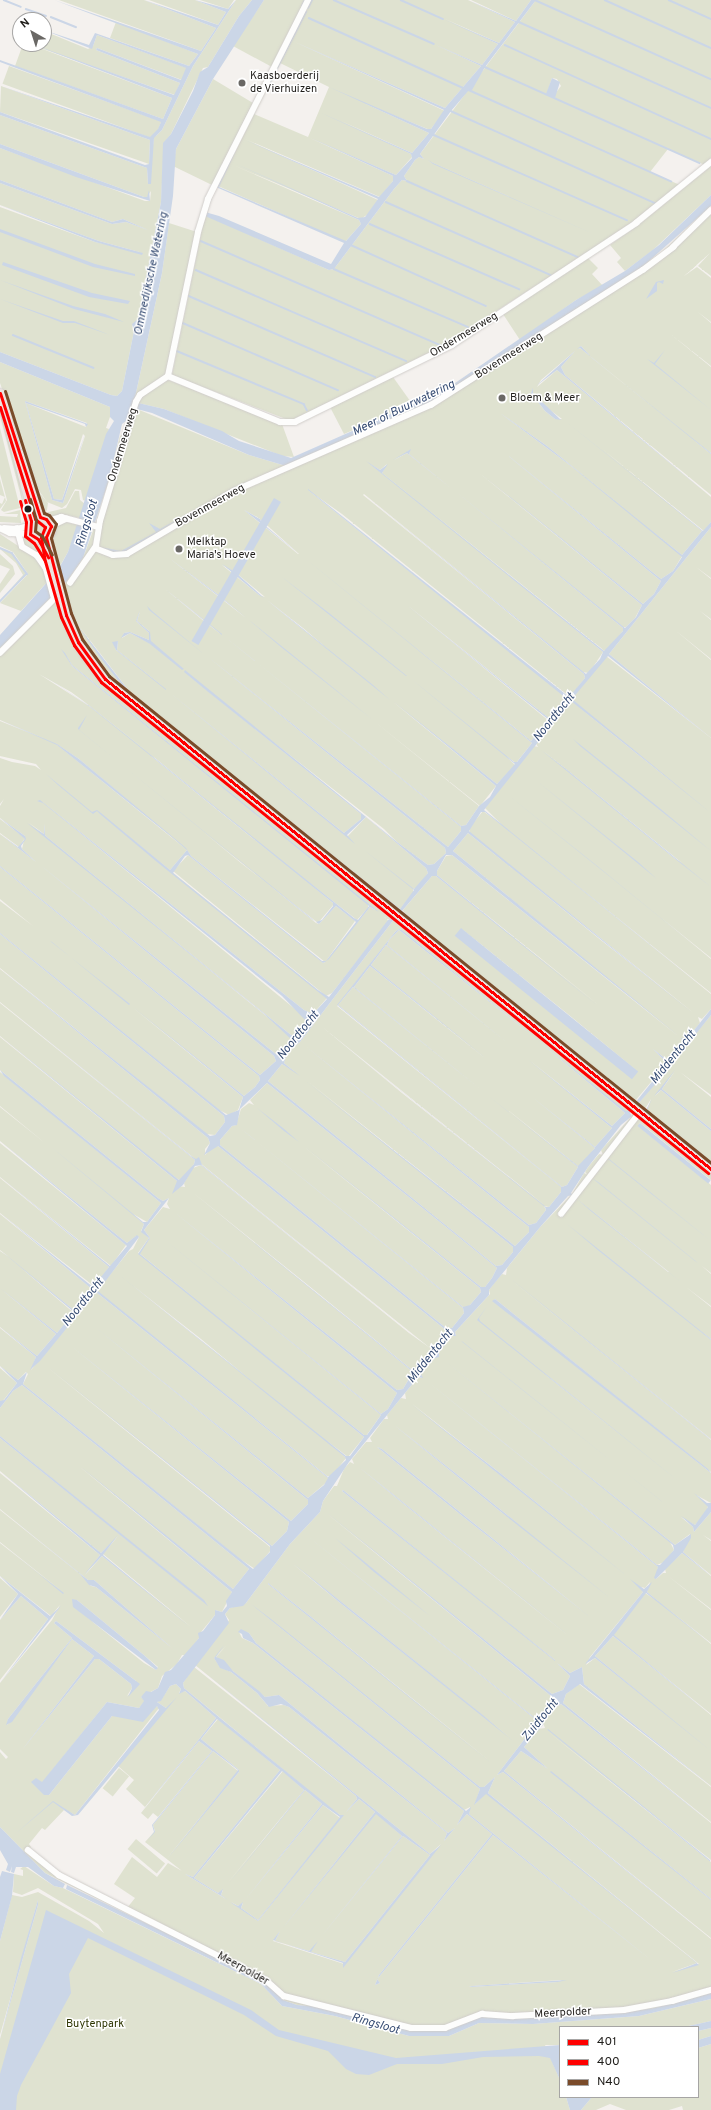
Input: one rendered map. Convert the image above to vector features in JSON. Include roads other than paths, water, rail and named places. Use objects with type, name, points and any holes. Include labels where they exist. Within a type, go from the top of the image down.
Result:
[{"type":"main road","points":[[0,393],[50,560],[51,576],[78,642],[96,668],[118,691],[711,1168]]},
{"type":"street","points":[[168,376],[198,232],[208,199],[308,0]]},
{"type":"street","name":"Ondermeerweg","points":[[97,526],[135,404],[140,395],[168,376],[280,422],[294,422],[452,345],[636,223],[711,162]]},
{"type":"street","name":"Bovenmeerweg","points":[[95,548],[113,555],[127,554],[234,491],[432,405],[643,270],[673,247],[711,210]]},
{"type":"street","points":[[0,527],[17,532],[39,527],[66,518],[97,526],[95,548],[70,583]]},
{"type":"street","points":[[17,532],[22,547],[42,562],[51,576]]},
{"type":"street","points":[[0,653],[36,615],[53,604],[56,590]]},
{"type":"street","points":[[561,1214],[640,1112]]},
{"type":"street","name":"Meerpolder","points":[[28,1850],[59,1875],[266,1980],[284,1996],[410,2028],[445,2028],[482,2014],[513,2016],[624,2010],[647,2007],[711,1990]]},
{"type":"water","points":[[54,0],[201,51],[216,28],[144,0],[218,25],[226,12],[195,0],[228,9],[236,0],[193,66],[162,130],[154,138],[151,184],[148,184],[147,168],[0,115],[0,112],[145,165],[149,164],[150,140],[1,86],[150,137],[158,129],[161,122],[0,62],[0,60],[163,119],[172,98],[52,51],[174,95],[180,83],[96,50],[97,48],[181,80],[186,68],[97,35],[92,49],[52,33],[89,45],[95,33],[189,66],[198,54]]},
{"type":"water","points":[[252,0],[264,0],[213,79],[176,149],[173,196],[162,273],[134,402],[164,409],[222,431],[239,441],[291,458],[445,390],[576,300],[625,271],[659,245],[711,195],[711,206],[641,268],[429,404],[286,466],[249,455],[152,413],[137,409],[136,406],[132,405],[126,421],[122,424],[109,480],[83,558],[67,581],[0,648],[0,635],[58,570],[68,552],[106,434],[114,421],[110,417],[110,407],[0,362],[0,352],[111,395],[117,396],[122,391],[134,331],[132,324],[138,319],[161,202],[163,143],[171,134],[193,91],[200,72],[208,67],[239,16]]},
{"type":"water","points":[[468,0],[516,21],[531,0],[536,0],[485,67],[472,90],[469,90],[451,111],[420,154],[424,159],[419,157],[415,160],[404,176],[407,181],[402,180],[394,189],[334,269],[329,270],[205,216],[205,212],[219,216],[331,264],[344,243],[216,187],[238,146],[219,187],[346,241],[361,224],[359,220],[234,163],[358,218],[365,217],[378,199],[245,140],[379,197],[393,181],[393,176],[311,138],[396,175],[412,158],[411,154],[319,112],[412,153],[429,133],[329,87],[427,129],[431,129],[444,110],[295,42],[445,108],[481,66],[434,44],[482,65],[498,44],[443,19],[499,43],[515,22]]},
{"type":"water","points":[[552,78],[560,82],[555,98],[546,94]]},
{"type":"water","points":[[0,144],[144,197],[147,197],[149,190],[150,201],[76,177],[0,148]]},
{"type":"water","points":[[428,160],[433,163],[596,235],[433,164]]},
{"type":"water","points":[[0,180],[112,222],[123,219],[148,230],[126,222],[112,224],[0,183]]},
{"type":"water","points":[[0,205],[99,241],[143,253],[142,255],[95,242]]},
{"type":"water","points":[[0,229],[95,264],[135,274],[135,276],[93,267],[0,232]]},
{"type":"water","points":[[3,262],[92,293],[130,301],[128,304],[89,297],[2,265]]},
{"type":"water","points":[[0,280],[73,306],[105,314],[124,322],[74,309]]},
{"type":"water","points":[[664,280],[663,284],[659,282],[657,283],[657,291],[646,299],[656,282]]},
{"type":"water","points":[[0,299],[63,321],[74,321],[110,335],[75,323],[63,323]]},
{"type":"water","points":[[581,346],[591,357],[580,348],[577,349]]},
{"type":"water","points":[[665,350],[655,364],[711,410],[647,359],[654,363]]},
{"type":"water","points":[[575,351],[561,367],[565,375],[711,497],[557,370],[536,386]]},
{"type":"water","points":[[619,379],[711,453],[711,454]]},
{"type":"water","points":[[533,388],[533,393],[561,420],[555,419],[545,411],[531,393]]},
{"type":"water","points":[[25,401],[88,424],[86,427],[85,424],[26,403],[54,499],[62,500],[85,434],[63,503],[52,500]]},
{"type":"water","name":"Noordtocht","points":[[500,413],[547,446],[682,555],[702,531],[564,420],[703,531],[711,522],[711,527],[609,654],[711,738],[608,656],[572,699],[711,813],[571,701],[484,810],[711,994],[485,812],[481,812],[469,831],[695,1015],[468,833],[453,851],[679,1036],[452,855],[446,855],[437,871],[437,875],[599,1007],[436,876],[432,876],[402,911],[624,1093],[129,694],[101,659],[78,626],[133,696],[400,909],[414,890],[364,850],[414,889],[428,873],[426,868],[366,817],[347,835],[355,844],[169,692],[344,833],[361,819],[361,814],[207,691],[184,672],[185,670],[397,842],[428,865],[434,864],[446,853],[445,848],[208,657],[448,847],[461,831],[461,827],[225,637],[461,826],[466,825],[479,806],[490,797],[496,786],[393,701],[497,784],[515,764],[410,678],[514,762],[517,762],[532,743],[301,555],[531,741],[549,720],[405,604],[550,719],[560,710],[567,699],[308,489],[569,697],[585,678],[584,674],[363,494],[586,674],[600,659],[603,652],[366,461],[380,470],[388,464],[382,473],[604,651],[623,631],[623,628],[455,491],[625,628],[636,617],[642,605],[479,472],[643,604],[654,594],[661,581],[506,454],[661,579],[673,571],[682,557],[571,466]]},
{"type":"water","points":[[411,449],[409,454],[452,489],[407,453],[393,460]]},
{"type":"water","points":[[274,498],[281,502],[198,645],[192,641]]},
{"type":"water","points":[[244,510],[260,519],[262,523],[299,554]]},
{"type":"water","points":[[187,514],[127,551],[117,554],[100,547],[121,551],[156,532],[149,523],[160,529]]},
{"type":"water","points":[[169,558],[220,596],[226,587],[222,598],[247,618]]},
{"type":"water","points":[[222,564],[235,572],[264,598],[259,595]]},
{"type":"water","points":[[282,577],[329,613],[407,676],[406,676]]},
{"type":"water","points":[[165,589],[222,634],[222,635]]},
{"type":"water","points":[[267,600],[373,685],[390,700],[291,620]]},
{"type":"water","points":[[147,606],[152,611],[205,655],[149,610]]},
{"type":"water","points":[[140,610],[137,621],[150,632],[151,641],[184,669],[182,670],[150,644],[130,633],[121,638],[124,633],[130,632],[149,640],[149,633],[136,621]]},
{"type":"water","points":[[249,620],[320,677],[373,720],[281,647]]},
{"type":"water","points":[[118,641],[117,650],[166,690],[116,650],[112,642]]},
{"type":"water","name":"Noordtocht","points":[[61,649],[72,665],[379,912],[370,907],[329,959],[325,962],[323,963],[188,855],[185,856],[173,873],[318,990],[329,997],[388,920],[395,918],[300,1042],[287,1052],[284,1063],[300,1076],[282,1064],[268,1081],[496,1266],[502,1265],[513,1252],[513,1247],[303,1079],[515,1246],[529,1232],[529,1227],[304,1045],[529,1225],[536,1223],[546,1210],[545,1207],[320,1026],[546,1207],[549,1207],[561,1192],[561,1187],[337,1005],[395,932],[399,929],[402,930],[534,1037],[399,930],[389,940],[387,945],[515,1049],[386,945],[371,965],[487,1059],[370,966],[354,987],[484,1092],[353,987],[338,1005],[562,1187],[567,1185],[578,1167],[487,1095],[578,1166],[595,1148],[532,1097],[595,1147],[612,1128],[527,1059],[612,1126],[625,1113],[537,1040],[626,1111],[633,1110],[630,1113],[632,1116],[621,1125],[588,1167],[571,1193],[573,1195],[568,1196],[541,1226],[489,1290],[489,1295],[455,1332],[456,1336],[452,1336],[439,1352],[439,1357],[432,1359],[421,1374],[423,1378],[418,1377],[349,1462],[323,1501],[320,1512],[290,1544],[246,1603],[243,1606],[230,1608],[225,1614],[229,1623],[183,1683],[184,1688],[225,1722],[340,1815],[344,1815],[258,1921],[230,1902],[238,1906],[243,1902],[241,1908],[258,1920],[340,1817],[323,1805],[245,1900],[322,1804],[305,1790],[226,1887],[304,1790],[282,1771],[194,1878],[218,1893],[223,1889],[221,1895],[228,1900],[185,1874],[193,1877],[280,1770],[217,1719],[201,1739],[239,1770],[239,1772],[168,1858],[238,1770],[213,1751],[153,1825],[155,1832],[148,1840],[154,1832],[152,1825],[212,1751],[199,1741],[141,1812],[216,1718],[185,1691],[179,1694],[181,1689],[176,1684],[170,1686],[161,1701],[157,1702],[166,1708],[177,1697],[78,1815],[72,1816],[53,1802],[15,1834],[53,1801],[75,1815],[159,1710],[157,1706],[143,1722],[112,1716],[49,1795],[44,1795],[31,1782],[36,1778],[42,1782],[107,1702],[139,1708],[144,1701],[141,1697],[146,1691],[151,1692],[158,1688],[165,1672],[171,1670],[199,1638],[198,1633],[203,1631],[215,1615],[215,1610],[222,1612],[227,1606],[226,1601],[232,1592],[80,1466],[233,1589],[249,1569],[22,1385],[13,1391],[0,1408],[0,1401],[4,1400],[17,1383],[0,1366],[18,1380],[27,1372],[23,1384],[253,1569],[270,1552],[270,1546],[47,1366],[272,1546],[287,1531],[289,1522],[70,1345],[291,1521],[308,1504],[308,1500],[94,1326],[308,1498],[324,1485],[328,1478],[96,1292],[40,1361],[30,1370],[36,1357],[0,1327],[37,1356],[56,1334],[0,1288],[57,1333],[74,1312],[0,1250],[75,1311],[93,1290],[0,1213],[93,1287],[109,1267],[0,1177],[110,1266],[127,1246],[0,1141],[127,1243],[137,1235],[139,1237],[98,1291],[328,1477],[346,1460],[345,1457],[118,1274],[346,1456],[350,1456],[364,1437],[138,1254],[149,1238],[141,1232],[144,1224],[50,1146],[143,1222],[147,1222],[161,1203],[4,1076],[0,1070],[158,1198],[163,1201],[169,1198],[144,1230],[150,1238],[140,1254],[364,1435],[367,1435],[381,1415],[160,1236],[381,1414],[388,1409],[397,1393],[174,1212],[397,1390],[403,1389],[413,1372],[190,1191],[412,1370],[417,1370],[431,1358],[447,1331],[218,1146],[204,1155],[210,1143],[208,1138],[0,969],[210,1136],[215,1135],[225,1122],[224,1116],[0,933],[226,1115],[239,1110],[243,1097],[132,1006],[244,1096],[255,1087],[260,1080],[259,1076],[0,866],[260,1075],[276,1061],[274,1056],[39,864],[277,1055],[286,1051],[292,1040],[263,1013],[27,823],[44,834],[44,824],[45,835],[48,838],[291,1035],[297,1035],[306,1021],[282,996],[43,803],[37,801],[40,800],[304,1010],[313,1014],[327,999],[157,862],[97,811],[93,814],[46,774],[92,812],[97,810],[101,813],[170,870],[187,850],[173,838],[57,745],[0,720],[57,744],[79,759],[186,848],[191,856],[322,961],[326,961],[356,922],[336,906],[319,924],[316,922],[322,920],[333,906],[333,903],[89,706],[40,673],[91,707],[354,918],[358,920],[369,906],[72,666]],"holes":[[[267,1083],[497,1268],[485,1287],[481,1287],[303,1145],[480,1288],[481,1292],[470,1305],[463,1307],[240,1128],[463,1308],[464,1313],[452,1328],[446,1328],[220,1145],[220,1140],[232,1126],[237,1125],[240,1109]]]},
{"type":"water","points":[[87,715],[79,730],[78,728]]},
{"type":"water","points":[[573,739],[657,806],[711,851],[580,746]]},
{"type":"water","points":[[541,750],[566,769],[711,887],[674,858]]},
{"type":"water","points":[[120,763],[316,922],[310,918]]},
{"type":"water","points":[[538,782],[638,862],[657,879]]},
{"type":"water","points":[[508,795],[596,865],[711,959],[614,880]]},
{"type":"water","points":[[0,818],[25,836],[26,839],[21,846],[22,849],[36,862],[0,834],[18,847],[25,839]]},
{"type":"water","points":[[461,928],[638,1071],[632,1079],[455,936]]},
{"type":"water","points":[[71,957],[130,1004],[129,1005]]},
{"type":"water","points":[[0,1002],[191,1156],[196,1159],[199,1157],[202,1165],[430,1349],[201,1165],[195,1166],[183,1185],[172,1194],[177,1181],[0,1036],[179,1180],[194,1164],[195,1160]]},
{"type":"water","name":"Middentocht","points":[[711,1009],[711,1015],[665,1073],[638,1104],[635,1103],[667,1063],[653,1049],[666,1059],[671,1058],[683,1043],[681,1038],[687,1039]]},
{"type":"water","points":[[675,1070],[662,1089],[711,1129],[711,1131],[661,1090],[654,1096]]},
{"type":"water","points":[[652,1099],[647,1110],[711,1163],[646,1110]]},
{"type":"water","points":[[257,1108],[283,1128],[299,1142],[284,1131]]},
{"type":"water","points":[[640,1123],[711,1180],[708,1183],[637,1126]]},
{"type":"water","points":[[609,1159],[711,1241],[649,1192]]},
{"type":"water","points":[[592,1178],[598,1182],[698,1263],[695,1261]]},
{"type":"water","points":[[577,1199],[681,1282],[592,1212]]},
{"type":"water","points":[[567,1224],[711,1339],[711,1340],[599,1251]]},
{"type":"water","points":[[511,1279],[708,1437],[711,1440],[576,1332]]},
{"type":"water","points":[[495,1299],[708,1469],[711,1473],[492,1301]]},
{"type":"water","points":[[488,1305],[479,1318],[480,1321],[682,1484],[477,1320]]},
{"type":"water","points":[[461,1341],[463,1342],[612,1461]]},
{"type":"water","points":[[445,1361],[675,1545],[691,1534],[691,1538],[683,1552],[711,1576],[682,1553],[656,1579],[654,1578],[658,1567],[428,1382],[657,1565],[660,1565],[674,1550],[673,1545]]},
{"type":"water","points":[[411,1404],[500,1473],[627,1576],[477,1457]]},
{"type":"water","points":[[394,1425],[454,1472],[610,1598],[501,1512]]},
{"type":"water","points":[[0,1436],[204,1600],[208,1606],[0,1438]]},
{"type":"water","points":[[377,1447],[382,1449],[591,1618],[461,1515]]},
{"type":"water","points":[[360,1468],[394,1495],[572,1638],[405,1505]]},
{"type":"water","points":[[0,1471],[101,1553],[118,1535],[103,1555],[191,1628],[102,1556],[84,1575],[100,1555]]},
{"type":"water","points":[[343,1490],[555,1660],[555,1661],[342,1491]]},
{"type":"water","points":[[694,1493],[707,1503],[711,1503],[711,1512],[694,1532],[693,1527],[681,1516],[695,1525],[708,1507]]},
{"type":"water","points":[[0,1509],[88,1580],[94,1580],[172,1648],[96,1587],[89,1585],[80,1574]]},
{"type":"water","name":"Zuidtocht","points":[[325,1511],[552,1694],[563,1690],[570,1676],[557,1663],[570,1673],[582,1667],[584,1684],[711,1786],[580,1684],[566,1694],[563,1703],[711,1823],[561,1704],[547,1713],[543,1725],[524,1747],[548,1769],[521,1751],[504,1771],[711,1939],[503,1772],[497,1775],[533,1728],[535,1719],[306,1535],[535,1718],[546,1712],[552,1701],[551,1696]]},
{"type":"water","points":[[335,1538],[360,1558],[430,1616],[374,1572]]},
{"type":"water","points":[[0,1542],[39,1574],[64,1593],[63,1594]]},
{"type":"water","points":[[294,1564],[484,1716],[513,1741],[339,1602]]},
{"type":"water","points":[[0,1576],[50,1616],[61,1606],[0,1683],[48,1619],[21,1596],[0,1620],[18,1594]]},
{"type":"water","points":[[630,1579],[644,1589],[652,1582],[647,1592],[711,1644],[646,1593],[614,1635],[711,1715],[613,1636],[595,1656],[711,1751],[595,1658],[585,1664],[643,1592]]},
{"type":"water","points":[[268,1584],[310,1616],[491,1763]]},
{"type":"water","points":[[72,1599],[77,1600],[158,1668],[156,1670],[73,1607]]},
{"type":"water","points":[[251,1604],[480,1787],[484,1787],[495,1777],[488,1793],[671,1942],[486,1794],[474,1805],[480,1789]]},
{"type":"water","points":[[56,1621],[140,1684],[128,1697],[132,1688],[131,1684],[99,1659],[95,1659],[22,1750],[94,1656],[72,1639],[12,1722],[6,1725],[8,1719],[72,1638],[54,1623]]},
{"type":"water","points":[[241,1629],[249,1633],[256,1643],[466,1811],[471,1807],[469,1814],[651,1960],[493,1835],[378,1978],[492,1834],[467,1814],[457,1825],[464,1811],[253,1643],[243,1638],[242,1634],[238,1632]]},
{"type":"water","points":[[224,1645],[216,1657],[224,1660],[233,1671],[265,1697],[279,1695],[448,1833],[455,1828],[444,1841],[447,1833],[289,1707],[281,1704],[269,1707],[257,1693],[231,1672],[220,1668],[214,1658]]},
{"type":"water","points":[[199,1668],[430,1854],[441,1845],[343,1968],[343,1963],[285,1944],[309,1951],[318,1941],[311,1952],[345,1962],[430,1855],[403,1836],[320,1938],[402,1836],[376,1814],[282,1929],[375,1812],[359,1799],[346,1812],[357,1799],[356,1796]]},
{"type":"water","points":[[548,1729],[710,1861],[710,1861]]},
{"type":"water","points":[[551,1771],[711,1899],[711,1900],[550,1772]]},
{"type":"water","points":[[0,1827],[45,1873],[65,1884],[63,1888],[54,1886],[28,1867],[16,1867],[14,1873],[11,1872],[12,1866],[10,1872],[6,1870],[8,1864],[0,1850]]},
{"type":"water","points":[[2,1871],[14,1874],[12,1896],[0,1941],[0,1877]]},
{"type":"water","name":"Ringsloot","points":[[67,1885],[263,1980],[283,2000],[297,2005],[323,2007],[410,2030],[446,2031],[479,2017],[528,2018],[627,2012],[654,2008],[711,1993],[711,1999],[639,2016],[533,2024],[479,2023],[449,2036],[409,2036],[335,2016],[282,2006],[261,1984],[66,1889]]},
{"type":"water","points":[[38,1900],[38,1905],[0,2039],[21,1958]]},
{"type":"water","points":[[46,1910],[251,2010],[279,2030],[396,2058],[559,2045],[559,2078],[550,2058],[539,2056],[483,2057],[442,2064],[397,2064],[369,2075],[356,2074],[346,2069],[328,2051],[276,2036],[244,2015],[88,1938],[69,1974],[71,1993],[21,2085],[17,2096],[16,2110],[0,2110],[0,2074]]},
{"type":"water","points":[[280,1931],[275,1941],[273,1940]]},
{"type":"water","points":[[697,1963],[699,1965],[672,1973]]},
{"type":"water","points":[[377,1979],[380,1983],[375,1985]]},
{"type":"water","points":[[567,1980],[558,1982],[469,1987],[472,1986]]},
{"type":"water","points":[[711,2021],[711,2028],[699,2031],[699,2026],[688,2026]]},
{"type":"water","points":[[711,2036],[711,2044],[699,2048],[699,2040]]},
{"type":"water","points":[[566,2098],[591,2098],[581,2110],[570,2110]]},
{"type":"waterway","points":[[4,0],[21,7]]},
{"type":"waterway","points":[[302,6],[305,0]]},
{"type":"waterway","points":[[308,8],[312,0]]},
{"type":"waterway","points":[[334,0],[434,44]]},
{"type":"waterway","points":[[401,0],[443,19]]},
{"type":"waterway","points":[[535,0],[711,79]]},
{"type":"waterway","points":[[605,0],[711,48]]},
{"type":"waterway","points":[[669,0],[711,19]]},
{"type":"waterway","points":[[26,9],[35,12]]},
{"type":"waterway","points":[[268,86],[306,12]]},
{"type":"waterway","points":[[52,17],[76,27]]},
{"type":"waterway","points":[[309,18],[463,88]]},
{"type":"waterway","points":[[519,22],[711,108]]},
{"type":"waterway","points":[[505,45],[711,139]]},
{"type":"waterway","points":[[485,67],[700,163]]},
{"type":"waterway","points":[[469,90],[671,181]]},
{"type":"waterway","points":[[451,111],[657,204]]},
{"type":"waterway","points":[[434,135],[627,220]]},
{"type":"waterway","points":[[407,181],[580,258]]},
{"type":"waterway","points":[[386,202],[553,276]]},
{"type":"waterway","points":[[370,224],[519,289]]},
{"type":"waterway","points":[[201,241],[442,346]]},
{"type":"waterway","points":[[351,245],[486,306]]},
{"type":"waterway","points":[[334,269],[468,327]]},
{"type":"waterway","points":[[196,270],[406,361]]},
{"type":"waterway","points":[[189,296],[375,377]]},
{"type":"waterway","points":[[183,323],[338,390]]},
{"type":"waterway","points":[[13,335],[94,368]]},
{"type":"waterway","points":[[177,351],[304,404],[307,410]]},
{"type":"waterway","points":[[0,548],[12,553],[27,574],[0,602]]},
{"type":"place","name":"Kaasboerderij de Vierhuizen","points":[[242,83]]},
{"type":"place","name":"Bloem & Meer","points":[[502,398]]},
{"type":"place","name":"Melktap Maria's Hoeve","points":[[179,549]]},
{"type":"water label","name":"Ommedijksche Watering","points":[[152,274]]},
{"type":"water label","name":"Meer of Buurwatering","points":[[404,409]]},
{"type":"park label","name":"Buytenpark","points":[[95,2024]]}]
